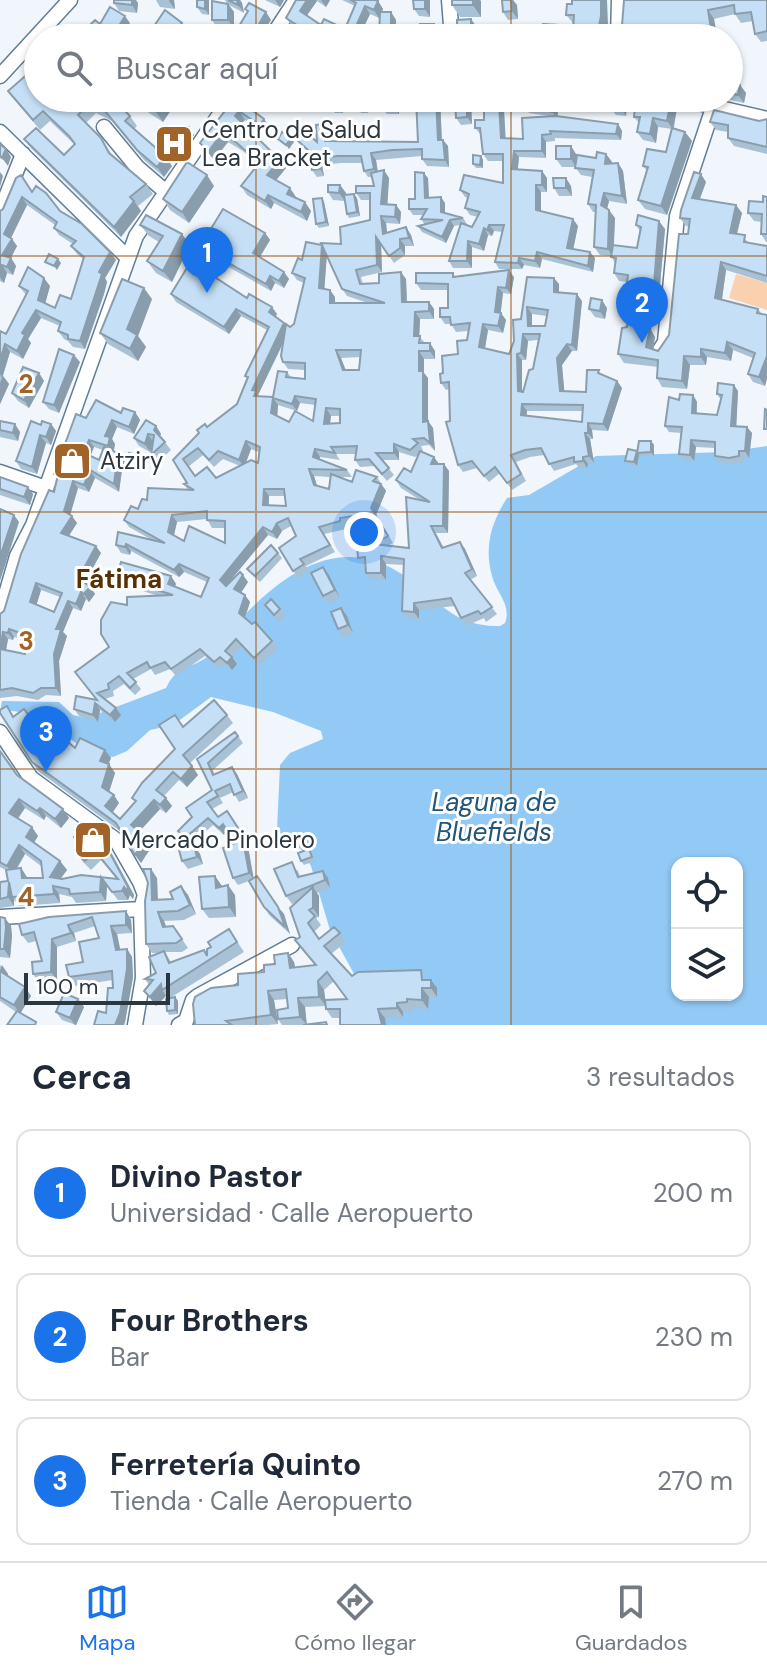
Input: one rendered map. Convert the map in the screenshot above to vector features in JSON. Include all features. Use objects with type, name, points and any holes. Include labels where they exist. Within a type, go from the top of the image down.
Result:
[{"type":"street","points":[[48,24],[70,0]]},
{"type":"street","points":[[280,24],[296,0]]},
{"type":"street","points":[[449,0],[451,24]]},
{"type":"street","points":[[618,24],[619,0]]},
{"type":"street","points":[[0,76],[24,50]]},
{"type":"street","points":[[0,615],[17,556],[46,488],[136,236],[221,112]]},
{"type":"street","points":[[660,350],[665,342],[677,216],[712,112]]},
{"type":"street","points":[[733,112],[767,119]]},
{"type":"street","points":[[104,127],[137,167],[166,192]]},
{"type":"street","points":[[0,132],[128,258]]},
{"type":"street","points":[[0,212],[23,154]]},
{"type":"street","points":[[0,472],[46,488]]},
{"type":"street","points":[[0,761],[4,738]]},
{"type":"street","points":[[4,738],[31,778],[116,840],[140,882],[145,895],[141,909],[143,978],[135,1025]]},
{"type":"street","points":[[0,917],[141,909]]},
{"type":"street","points":[[179,1025],[186,1021],[193,1000],[198,996],[292,945]]},
{"type":"shaded area","points":[[736,274],[767,283],[767,310],[729,298]]},
{"type":"water","name":"Laguna de Bluefields","points":[[767,446],[767,1025],[382,1025],[330,930],[311,866],[301,849],[285,841],[277,830],[280,765],[290,753],[323,739],[321,731],[273,712],[211,697],[173,725],[150,730],[127,751],[113,757],[88,753],[41,715],[5,710],[0,713],[2,701],[59,702],[73,715],[87,718],[166,688],[175,674],[208,656],[245,615],[282,582],[302,569],[324,561],[347,557],[371,560],[409,579],[454,615],[482,625],[500,626],[507,616],[492,576],[489,545],[493,526],[507,498],[529,495],[596,456],[726,452]]},
{"type":"building","points":[[114,0],[132,0],[132,5],[114,3]]},
{"type":"building","points":[[197,0],[205,0],[205,9],[197,7]]},
{"type":"building","points":[[296,0],[307,0],[300,11],[320,24],[295,24],[286,18]]},
{"type":"building","points":[[351,0],[378,1],[374,10],[365,6],[357,24],[347,24],[356,3]]},
{"type":"building","points":[[413,0],[425,0],[425,9],[414,9]]},
{"type":"building","points":[[452,0],[473,0],[473,5],[452,5]]},
{"type":"building","points":[[502,0],[511,0],[512,11],[503,12]]},
{"type":"building","points":[[572,0],[601,0],[599,24],[573,24],[574,15],[566,15],[567,4],[572,4]]},
{"type":"building","points":[[624,0],[767,0],[767,31],[755,34],[751,12],[735,14],[734,5],[708,10],[710,24],[622,24]]},
{"type":"building","points":[[212,1],[228,4],[228,20],[212,20]]},
{"type":"building","points":[[249,3],[266,12],[259,24],[240,24],[248,11],[245,9]]},
{"type":"building","points":[[110,7],[125,16],[120,24],[100,24]]},
{"type":"building","points":[[165,10],[182,23],[181,24],[156,24]]},
{"type":"building","points":[[380,12],[391,12],[391,24],[380,24]]},
{"type":"building","points":[[471,19],[471,24],[457,24],[457,20]]},
{"type":"building","points":[[24,77],[24,110],[8,91]]},
{"type":"building","points":[[26,112],[42,112],[33,120]]},
{"type":"building","points":[[44,112],[81,112],[78,115],[101,138],[109,153],[146,184],[130,197],[134,201],[114,227],[24,139],[36,128],[64,155],[75,144]]},
{"type":"building","points":[[106,112],[126,112],[130,116],[125,121],[165,156],[157,167],[137,150]]},
{"type":"building","points":[[224,112],[238,112],[235,116],[280,160],[267,175],[290,188],[287,194],[305,202],[301,212],[268,195],[265,201],[241,186],[259,163],[237,143],[222,133],[208,152],[200,143]]},
{"type":"building","points":[[240,112],[255,112],[264,119],[260,125]]},
{"type":"building","points":[[417,112],[437,112],[438,140],[443,140],[445,160],[422,159],[422,149],[392,150],[371,153],[374,169],[364,171],[361,156],[337,156],[317,159],[320,169],[312,170],[308,150],[296,139],[304,130],[317,142],[316,125],[324,124],[325,141],[418,142]]},
{"type":"building","points":[[456,112],[467,112],[467,117],[456,118]]},
{"type":"building","points":[[484,112],[499,112],[501,138],[523,139],[522,118],[556,116],[618,124],[616,134],[550,131],[551,134],[542,135],[542,151],[514,151],[512,169],[542,171],[542,185],[536,185],[536,210],[573,219],[567,248],[590,252],[588,266],[537,252],[535,261],[519,258],[518,263],[495,262],[504,225],[489,225],[487,230],[484,228],[479,244],[468,241],[467,261],[449,261],[461,223],[472,227],[480,212],[465,208],[469,194],[460,190],[464,175],[503,183],[503,154],[483,154],[480,128],[475,128],[475,120],[484,120]]},
{"type":"building","points":[[635,112],[669,112],[667,121],[653,118],[650,134],[637,132],[640,117],[634,117]]},
{"type":"building","points":[[713,112],[759,121],[767,119],[767,147],[728,138],[728,125],[710,122]]},
{"type":"building","points":[[178,126],[188,127],[182,136],[177,136]]},
{"type":"building","points":[[672,128],[685,132],[661,206],[638,200],[648,167],[643,166],[647,149],[666,152]]},
{"type":"building","points":[[282,132],[291,138],[286,145],[278,139]]},
{"type":"building","points":[[0,144],[6,149],[2,158],[0,156]]},
{"type":"building","points":[[556,146],[571,146],[571,159],[556,159]]},
{"type":"building","points":[[597,152],[606,154],[605,164],[618,163],[622,196],[604,193],[601,205],[609,210],[608,249],[594,247],[596,205],[588,204],[594,170],[575,168],[577,155],[596,158]]},
{"type":"building","points":[[473,155],[481,156],[480,165],[473,164]]},
{"type":"building","points":[[187,162],[207,175],[182,212],[163,199]]},
{"type":"building","points":[[384,170],[381,204],[396,205],[395,217],[381,216],[383,234],[406,227],[409,238],[400,239],[400,248],[389,256],[376,237],[377,265],[356,270],[360,284],[379,283],[379,274],[401,272],[402,302],[429,302],[429,311],[415,312],[414,336],[420,336],[419,343],[430,343],[430,351],[419,351],[419,371],[423,371],[423,422],[428,421],[430,443],[424,438],[413,439],[418,443],[410,450],[394,444],[394,453],[376,453],[389,468],[382,474],[369,459],[355,460],[357,446],[331,447],[335,453],[315,449],[313,457],[347,470],[309,469],[314,485],[329,489],[331,474],[352,482],[356,470],[377,477],[373,481],[381,484],[371,508],[388,536],[374,544],[409,548],[406,497],[430,502],[396,480],[404,468],[411,472],[420,451],[434,457],[431,464],[444,464],[443,526],[431,526],[442,548],[460,542],[472,569],[465,573],[492,607],[481,614],[478,611],[461,618],[451,598],[414,603],[414,612],[402,611],[404,559],[381,556],[381,573],[366,573],[365,557],[358,558],[356,534],[374,529],[365,514],[340,518],[340,521],[319,527],[330,545],[300,559],[304,564],[293,571],[279,548],[296,536],[288,518],[277,523],[272,532],[263,527],[220,580],[226,586],[240,572],[243,575],[234,589],[245,595],[239,613],[252,624],[255,622],[272,641],[254,658],[236,639],[225,651],[232,657],[227,663],[220,657],[214,662],[200,649],[171,669],[165,662],[150,668],[147,662],[127,673],[136,682],[130,688],[119,676],[108,684],[109,689],[97,693],[116,708],[110,715],[95,703],[93,715],[74,709],[76,696],[97,700],[75,672],[109,647],[101,634],[101,620],[111,602],[127,605],[127,597],[173,595],[117,577],[121,562],[171,576],[168,584],[201,597],[209,578],[179,564],[174,570],[126,544],[125,547],[116,545],[118,532],[165,543],[124,520],[131,506],[138,509],[142,499],[147,500],[148,488],[194,490],[184,484],[187,483],[173,460],[199,433],[197,430],[205,424],[207,427],[237,404],[248,377],[245,376],[269,327],[236,309],[224,327],[171,294],[223,209],[265,233],[253,253],[284,272],[279,281],[270,276],[266,284],[220,258],[210,274],[247,298],[249,294],[272,307],[269,312],[284,323],[252,390],[256,391],[254,396],[273,397],[278,371],[287,372],[286,377],[305,379],[305,363],[283,362],[281,356],[286,324],[290,327],[294,324],[305,278],[292,273],[298,258],[302,260],[306,242],[341,244],[340,227],[370,220],[370,193],[356,193],[356,186],[374,186],[371,173]],"holes":[[[322,245],[342,289],[385,303],[330,303],[330,290],[319,288]],[[336,350],[361,350],[359,370],[343,370]],[[295,396],[316,399],[313,421],[295,411],[289,422],[271,413],[273,398],[292,404]],[[326,408],[340,409],[340,423],[324,424]],[[246,441],[260,447],[258,463],[251,460],[216,478],[207,467],[195,476],[183,459],[198,448],[209,460],[218,451],[239,460]],[[264,489],[284,489],[286,506],[263,505]],[[207,511],[207,520],[225,521],[225,543],[189,526],[184,541],[168,532],[172,515]]]},
{"type":"building","points":[[415,172],[424,173],[425,198],[441,197],[441,212],[463,218],[450,220],[442,237],[418,226],[443,220],[421,219],[427,209],[409,209],[409,199],[415,199]]},
{"type":"building","points":[[694,172],[701,174],[692,198],[736,205],[730,233],[745,235],[744,242],[767,246],[767,276],[721,262],[715,298],[758,309],[757,313],[767,315],[767,356],[759,377],[748,374],[755,353],[727,342],[725,353],[701,349],[701,357],[684,356],[682,381],[657,378],[658,360],[618,354],[622,328],[627,327],[629,312],[633,312],[636,291],[626,289],[628,275],[614,273],[616,258],[611,257],[613,245],[637,248],[641,227],[636,225],[638,215],[659,221],[652,309],[647,309],[644,329],[650,329],[646,347],[658,351],[669,335],[679,234],[688,234],[690,219],[680,218],[681,210]]},
{"type":"building","points":[[21,175],[32,192],[36,186],[46,193],[60,211],[82,224],[110,252],[99,272],[102,274],[80,341],[68,339],[68,335],[58,331],[61,322],[36,310],[22,333],[25,335],[17,351],[5,344],[0,360],[0,331],[6,334],[28,291],[19,286],[28,267],[44,278],[38,300],[55,308],[60,295],[71,299],[84,257],[71,246],[76,241],[54,228],[57,222],[22,197],[4,234],[12,239],[2,255],[11,258],[7,267],[2,265],[0,270],[0,211],[16,178]]},
{"type":"building","points":[[553,178],[566,178],[566,188],[554,188]]},
{"type":"building","points":[[328,185],[340,185],[339,193],[328,192]]},
{"type":"building","points":[[354,194],[357,212],[347,214],[344,195]]},
{"type":"building","points":[[763,196],[767,197],[767,234],[761,234],[762,214],[748,213],[749,201],[763,202]]},
{"type":"building","points":[[322,198],[326,222],[316,224],[313,199]]},
{"type":"building","points":[[146,215],[182,234],[163,271],[147,261],[163,236],[140,225]]},
{"type":"building","points":[[49,254],[58,259],[54,266],[45,262]]},
{"type":"building","points":[[509,270],[506,288],[498,287],[495,312],[501,313],[498,326],[483,324],[479,347],[509,354],[514,341],[513,320],[521,319],[527,277],[554,278],[554,292],[577,294],[572,345],[567,344],[557,358],[560,391],[586,392],[587,370],[599,370],[598,373],[617,381],[603,424],[588,423],[588,433],[585,433],[589,456],[583,457],[583,461],[574,462],[574,457],[549,464],[541,448],[525,450],[511,455],[521,474],[507,483],[495,467],[484,476],[472,461],[458,465],[446,422],[450,421],[449,382],[441,383],[440,374],[443,373],[442,356],[458,354],[457,341],[467,340],[470,323],[451,325],[450,317],[440,317],[440,308],[448,308],[448,284],[416,283],[416,273],[453,273],[453,277]],"holes":[[[527,307],[548,310],[545,326],[528,326]],[[523,334],[540,334],[533,369],[529,370],[523,392],[518,391],[517,354],[521,353]],[[522,404],[583,405],[582,422],[521,415]]]},
{"type":"building","points":[[122,279],[144,288],[127,329],[137,335],[130,349],[100,333]]},
{"type":"building","points":[[591,298],[602,300],[600,311],[589,309]]},
{"type":"building","points":[[59,349],[74,355],[54,405],[43,402]]},
{"type":"building","points":[[23,367],[39,373],[24,400],[12,393]]},
{"type":"building","points":[[718,383],[734,385],[731,426],[747,427],[745,451],[739,451],[739,456],[729,458],[715,456],[715,442],[691,440],[690,455],[679,454],[682,427],[665,426],[669,397],[679,400],[680,394],[693,395],[692,413],[717,415],[722,395],[717,394]]},
{"type":"building","points":[[96,400],[121,413],[123,408],[135,412],[129,427],[112,420],[105,436],[110,437],[108,446],[89,440],[84,453],[99,460],[104,447],[118,453],[114,484],[90,470],[84,485],[73,481],[64,511],[72,516],[61,533],[96,546],[84,568],[90,571],[84,582],[90,587],[84,594],[81,592],[76,604],[68,601],[56,629],[61,629],[54,654],[56,688],[41,688],[33,693],[12,688],[0,690],[0,649],[0,614],[4,611],[21,554],[49,490],[54,492],[58,475],[54,474],[76,414],[86,418]],"holes":[[[36,583],[62,593],[54,612],[30,602]],[[9,629],[26,635],[25,654],[0,649],[3,632],[8,633]]]},
{"type":"building","points":[[767,410],[767,429],[764,429]]},
{"type":"building","points":[[146,420],[156,426],[154,430],[165,442],[151,455],[154,435],[148,434],[145,444],[134,438]]},
{"type":"building","points":[[0,421],[15,424],[13,433],[0,430]]},
{"type":"building","points":[[31,421],[41,425],[42,421],[51,424],[46,437],[40,435],[32,467],[16,461]]},
{"type":"building","points":[[639,441],[651,441],[651,452],[637,453]]},
{"type":"building","points":[[628,449],[637,451],[634,462],[625,461]]},
{"type":"building","points":[[129,453],[140,456],[135,468],[122,463]]},
{"type":"building","points":[[0,477],[28,487],[24,497],[0,489]]},
{"type":"building","points":[[0,509],[14,515],[0,557]]},
{"type":"building","points":[[271,545],[278,553],[255,576],[247,569]]},
{"type":"building","points":[[323,567],[335,590],[323,596],[311,573]]},
{"type":"building","points":[[271,599],[280,609],[274,615],[265,605]]},
{"type":"building","points":[[341,608],[348,625],[338,629],[331,612]]},
{"type":"building","points":[[214,700],[227,715],[183,755],[192,766],[181,779],[173,772],[156,790],[166,798],[160,805],[154,800],[131,825],[146,837],[135,855],[116,823],[32,762],[0,713],[7,706],[13,717],[24,709],[37,727],[44,721],[75,748],[80,738],[105,750],[100,761],[109,764],[102,787],[114,795],[105,806],[120,819],[136,801],[132,798],[142,783],[175,749],[159,725],[175,715],[183,727]]},
{"type":"building","points":[[235,732],[238,736],[208,763],[213,775],[232,767],[243,791],[234,795],[230,784],[215,791],[218,796],[207,802],[218,817],[227,811],[242,834],[249,873],[233,878],[223,848],[235,843],[223,824],[219,828],[208,818],[185,838],[178,831],[192,817],[186,808],[212,790],[197,759]]},
{"type":"building","points":[[0,751],[17,775],[63,809],[55,819],[19,799],[9,813],[32,827],[26,837],[60,861],[50,877],[101,877],[100,892],[70,894],[69,889],[53,886],[54,894],[12,897],[9,882],[8,897],[0,899],[0,882],[8,881],[6,870],[21,868],[22,878],[43,878],[41,861],[19,845],[7,866],[0,862]]},
{"type":"building","points":[[86,826],[102,838],[128,887],[127,891],[124,887],[122,891],[112,892],[101,877],[118,879],[95,851],[85,861],[77,853],[83,847],[74,837]]},
{"type":"building","points":[[194,846],[197,857],[182,861],[179,850]]},
{"type":"building","points":[[309,849],[312,857],[301,861],[298,853]]},
{"type":"building","points":[[292,862],[298,877],[323,871],[325,880],[286,896],[274,869]]},
{"type":"building","points":[[143,869],[151,869],[152,900],[173,899],[170,892],[181,886],[190,905],[178,911],[158,912],[163,927],[173,926],[182,939],[176,943],[146,944],[145,901],[148,883]]},
{"type":"building","points":[[215,876],[216,888],[228,885],[229,907],[202,909],[199,877]]},
{"type":"building","points":[[257,876],[278,907],[285,927],[264,907],[249,881]]},
{"type":"building","points":[[313,887],[313,908],[309,910],[315,916],[308,923],[319,939],[334,927],[340,933],[324,946],[352,976],[358,972],[421,970],[422,980],[431,980],[431,988],[422,988],[422,1000],[407,999],[407,1002],[397,1003],[397,1008],[378,1009],[382,1025],[340,1025],[340,1009],[326,1009],[325,1000],[347,999],[327,972],[318,981],[319,997],[298,998],[300,1017],[278,1019],[277,1010],[288,1008],[286,989],[268,991],[271,1015],[226,1021],[232,1025],[195,1025],[195,997],[211,988],[238,985],[238,974],[264,972],[264,965],[275,964],[274,955],[288,953],[290,968],[316,965],[295,940],[300,937],[290,908]]},
{"type":"building","points":[[126,911],[126,925],[111,926],[116,950],[127,949],[120,1013],[115,1025],[94,1025],[98,1011],[106,1013],[108,988],[113,988],[112,971],[69,977],[66,965],[83,962],[79,942],[99,938],[92,917],[68,925],[71,933],[52,939],[51,972],[33,974],[32,962],[42,961],[34,932],[22,935],[19,924],[49,917]]},
{"type":"building","points":[[0,917],[5,918],[4,949],[0,949]]},
{"type":"building","points":[[229,929],[237,942],[162,990],[161,984],[150,997],[144,991],[153,980],[145,979],[156,973],[149,957],[164,951],[169,963],[204,950],[207,956],[207,949],[211,947],[208,942]]},
{"type":"building","points":[[0,971],[25,987],[14,1005],[0,997]]},
{"type":"building","points":[[64,993],[78,999],[70,1018],[56,1012]]},
{"type":"building","points":[[175,997],[175,1010],[167,1011],[166,999]]},
{"type":"building","points":[[17,1011],[36,1022],[35,1025],[7,1025]]},
{"type":"place","name":"Centro de Salud Lea Bracket","points":[[174,144]]},
{"type":"place","name":"Divino Pastor","points":[[207,293]]},
{"type":"place","name":"Four Brothers","points":[[642,343]]},
{"type":"place","name":"Atziry","points":[[72,461]]},
{"type":"place","name":"Ferretería Quinto","points":[[46,772]]},
{"type":"place","name":"Mercado Pinolero","points":[[93,840]]},
{"type":"district","name":"Fátima","points":[[119,579]]}]
